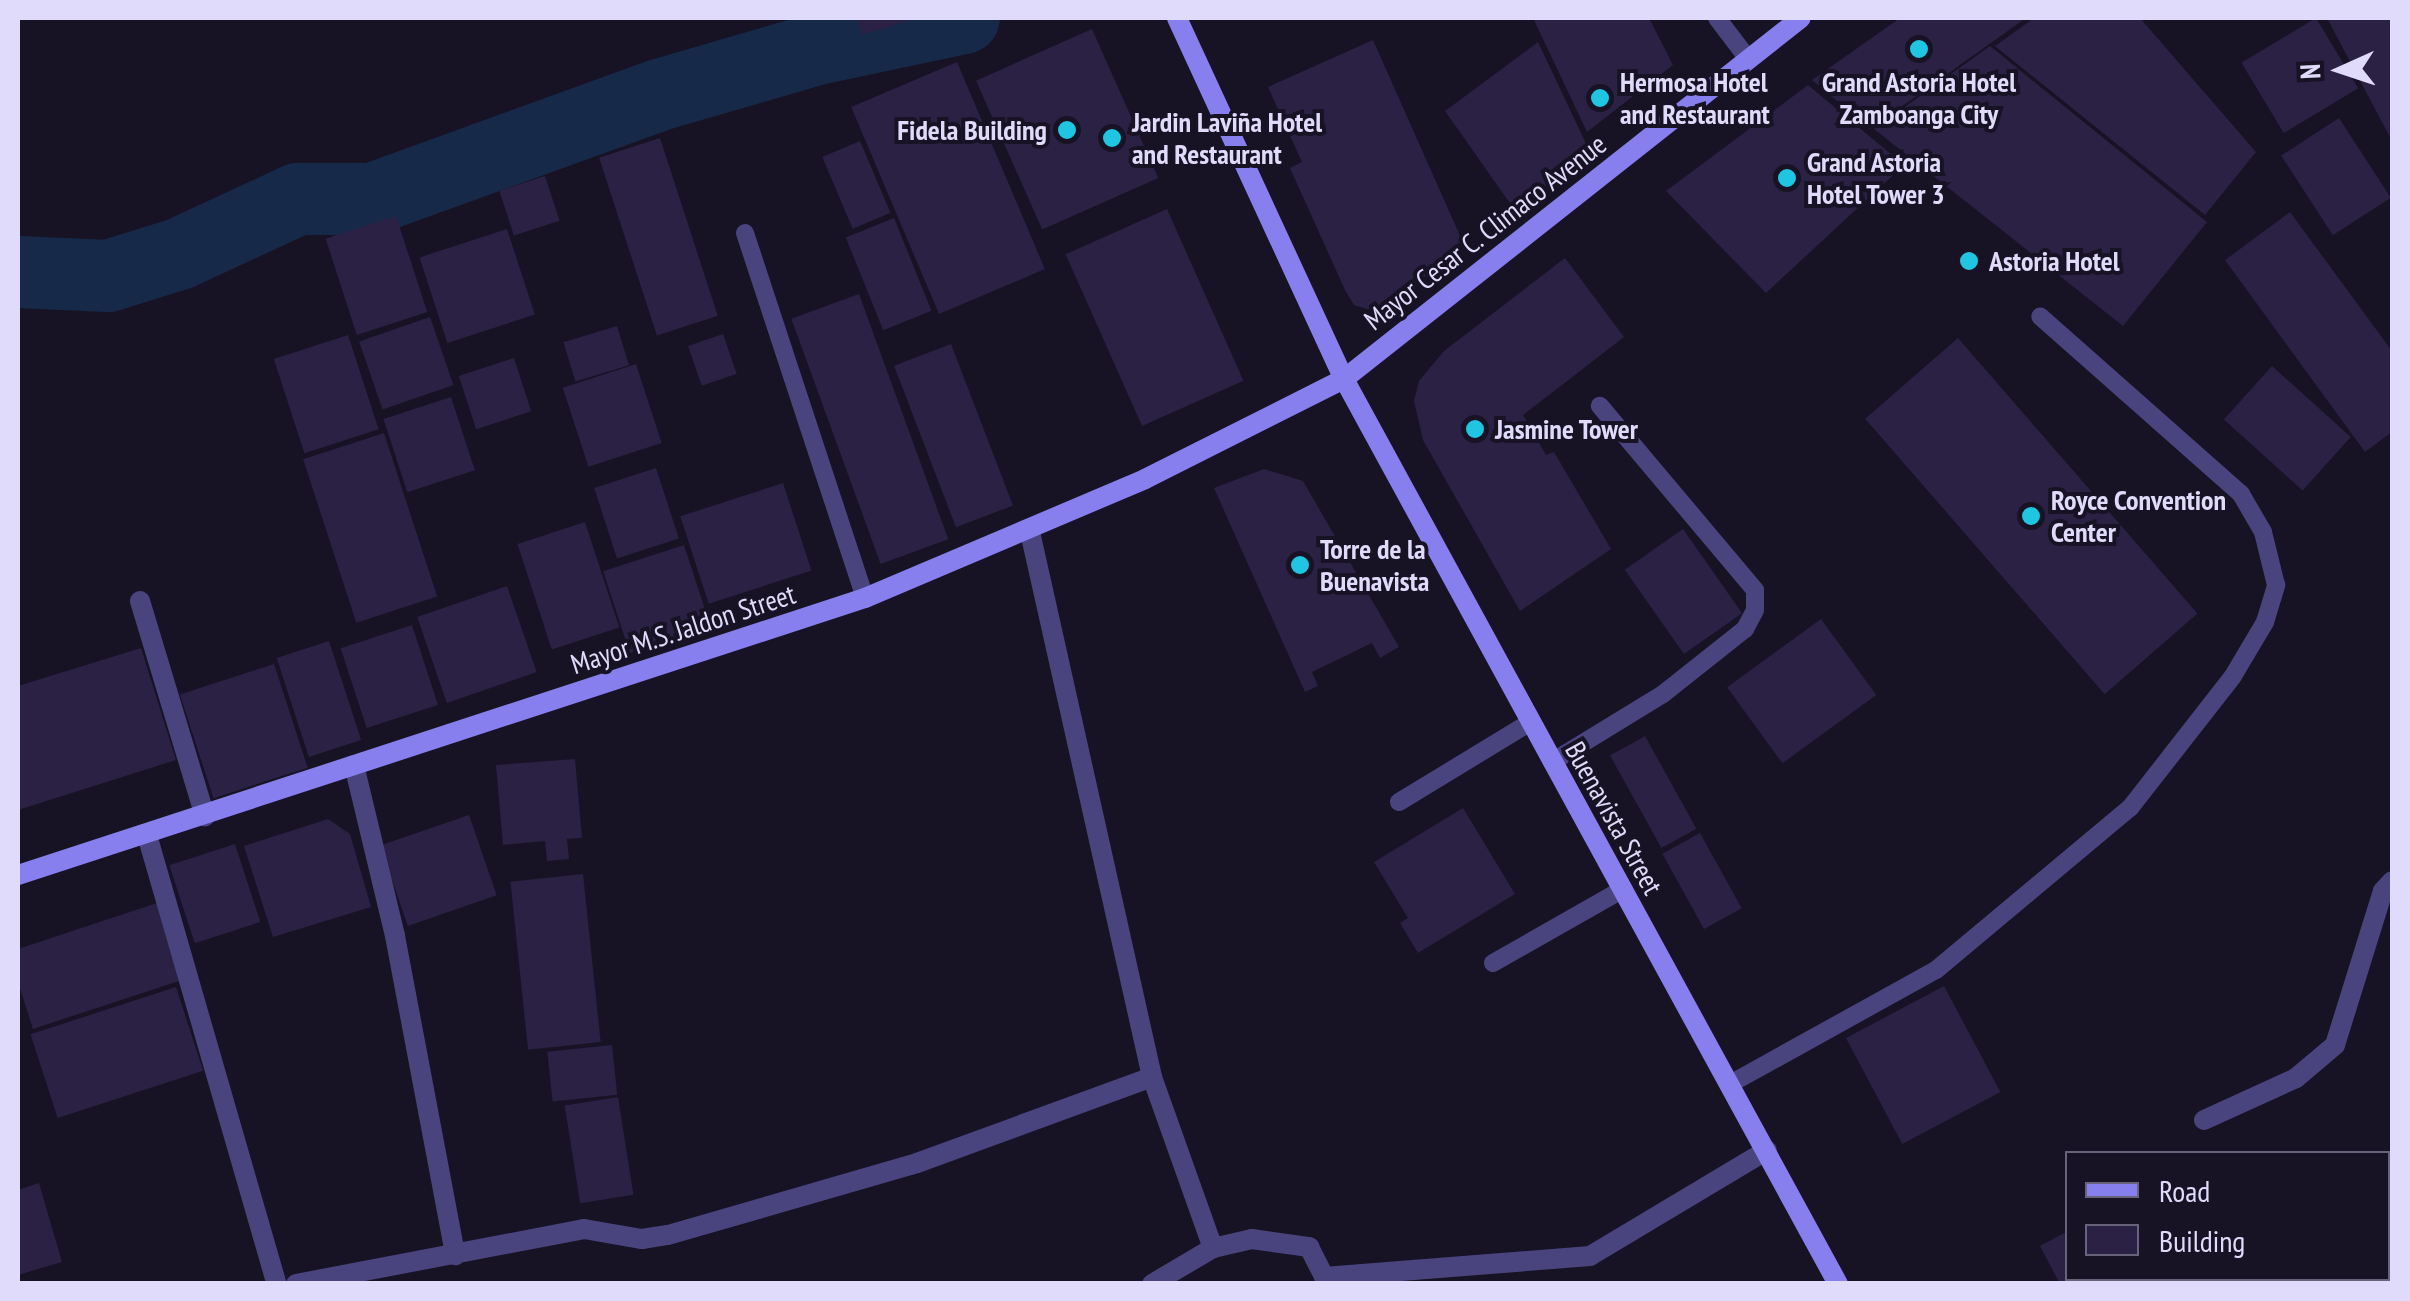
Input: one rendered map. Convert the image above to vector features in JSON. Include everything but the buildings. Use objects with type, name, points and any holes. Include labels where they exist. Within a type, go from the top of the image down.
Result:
[{"type":"main road","name":"Buenavista Street","points":[[1177,18],[1344,379],[1838,1284]]},
{"type":"main road","name":"Mayor Cesar C. Climaco Avenue","points":[[1344,379],[1746,56],[1801,18]]},
{"type":"main road","name":"Mayor M.S. Jaldon Street","points":[[18,874],[865,598],[1030,532],[1344,379]]},
{"type":"street","points":[[1030,532],[1152,1078],[1214,1248]]},
{"type":"street","points":[[140,601],[204,816]]},
{"type":"street","points":[[354,766],[395,936],[455,1255]]},
{"type":"street","points":[[147,835],[277,1284]]},
{"type":"street","points":[[2204,1120],[2296,1078],[2335,1044],[2384,891],[2392,882]]},
{"type":"street","points":[[296,1284],[602,1228],[642,1239],[668,1235],[918,1163],[1152,1078]]},
{"type":"street","points":[[1152,1284],[1214,1248],[1252,1239],[1309,1247],[1325,1280],[1590,1256],[1767,1150]]},
{"type":"lane","points":[[1718,18],[1746,56]]},
{"type":"lane","points":[[745,233],[865,598]]},
{"type":"lane","points":[[1730,1084],[1936,970],[2130,808],[2233,676],[2265,622],[2276,585],[2263,532],[2241,494],[2040,316]]},
{"type":"lane","points":[[1552,762],[1663,694],[1745,629],[1755,610],[1754,590],[1600,406]]},
{"type":"lane","points":[[1399,802],[1529,723]]},
{"type":"lane","points":[[1493,963],[1624,889]]},
{"type":"waterway","points":[[18,272],[108,276],[179,254],[298,199],[372,199],[659,95],[817,49],[964,18]]},
{"type":"place","name":"Grand Astoria Hotel Zamboanga City","points":[[1919,49]]},
{"type":"place","name":"Hermosa Hotel and Restaurant","points":[[1600,98]]},
{"type":"place","name":"Fidela Building","points":[[1067,130]]},
{"type":"place","name":"Jardin Laviña Hotel and Restaurant","points":[[1112,138]]},
{"type":"place","name":"Grand Astoria Hotel Tower 3","points":[[1787,178]]},
{"type":"place","name":"Astoria Hotel","points":[[1969,261]]},
{"type":"place","name":"Jasmine Tower","points":[[1475,429]]},
{"type":"place","name":"Royce Convention Center","points":[[2031,516]]},
{"type":"place","name":"Torre de la Buenavista","points":[[1300,565]]}]
